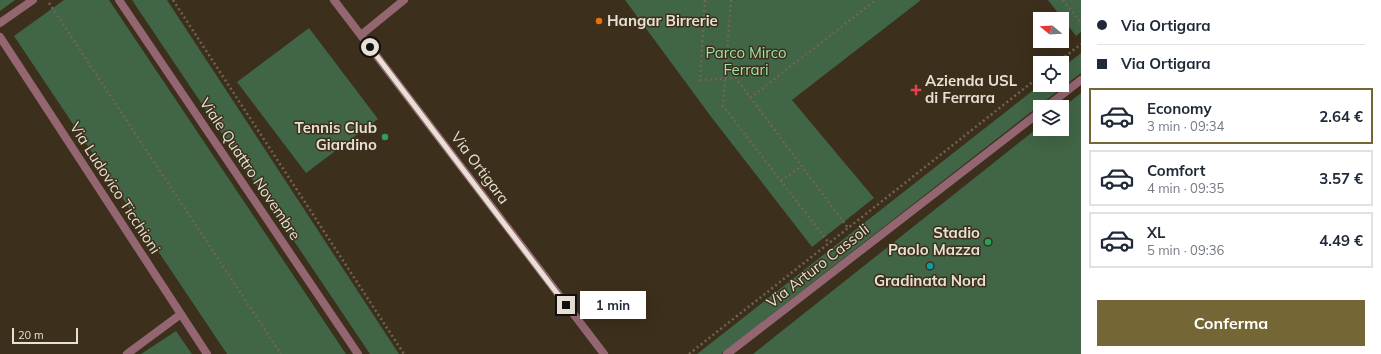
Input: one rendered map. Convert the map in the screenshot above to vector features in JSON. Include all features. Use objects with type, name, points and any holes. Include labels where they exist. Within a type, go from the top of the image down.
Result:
[{"type":"street","points":[[0,23],[33,0]]},
{"type":"street","name":"Viale Quattro Novembre","points":[[119,0],[358,354]]},
{"type":"street","name":"Via Ortigara","points":[[334,0],[604,354]]},
{"type":"street","points":[[361,34],[404,0]]},
{"type":"street","name":"Via Ludovico Ticchioni","points":[[0,37],[207,354]]},
{"type":"street","points":[[1055,100],[1081,80]]},
{"type":"street","name":"Via Arturo Cassoli","points":[[727,354],[1033,117]]},
{"type":"street","points":[[127,354],[181,314]]},
{"type":"path","points":[[47,0],[281,354]]},
{"type":"path","name":"Viale Quattro Novembre","points":[[173,0],[404,354]]},
{"type":"path","points":[[705,0],[700,80],[736,78],[848,228]]},
{"type":"path","points":[[731,0],[723,106],[829,243]]},
{"type":"path","points":[[750,98],[876,0]]},
{"type":"path","points":[[1063,0],[1081,23]]},
{"type":"path","points":[[1066,56],[1081,44]]},
{"type":"path","points":[[689,354],[1033,82]]},
{"type":"path","points":[[781,182],[802,166]]},
{"type":"green space","points":[[0,0],[15,0],[0,11]]},
{"type":"green space","points":[[64,0],[109,0],[346,354],[227,354],[14,36]]},
{"type":"green space","points":[[132,0],[167,0],[399,354],[370,354]]},
{"type":"green space","name":"Parco Mirco Ferrari","points":[[625,0],[921,0],[792,100],[874,198],[812,247],[712,118]]},
{"type":"green space","points":[[1048,0],[1081,0],[1081,32],[1076,36],[1069,27],[1069,12],[1057,12]]},
{"type":"green space","points":[[309,28],[378,119],[306,173],[237,82]]},
{"type":"green space","points":[[1081,53],[1081,73],[1069,82],[1069,62]]},
{"type":"green space","points":[[1033,90],[1033,92],[1057,92],[1046,100],[1033,100],[1033,110],[721,354],[697,354]]},
{"type":"green space","name":"Stadio Paolo Mazza","points":[[1081,93],[1081,354],[753,354],[1033,132],[1033,136],[1069,136],[1069,102]]},
{"type":"green space","points":[[176,331],[192,354],[141,354]]},
{"type":"place","name":"Hangar Birrerie","points":[[599,21]]},
{"type":"place","name":"Azienda USL di Ferrara","points":[[916,90]]},
{"type":"place","name":"Tennis Club Giardino","points":[[385,137]]},
{"type":"place","name":"Stadio Paolo Mazza","points":[[988,242]]},
{"type":"place","name":"Gradinata Nord","points":[[930,266]]},
{"type":"route","points":[[370,47],[566,305]]}]
